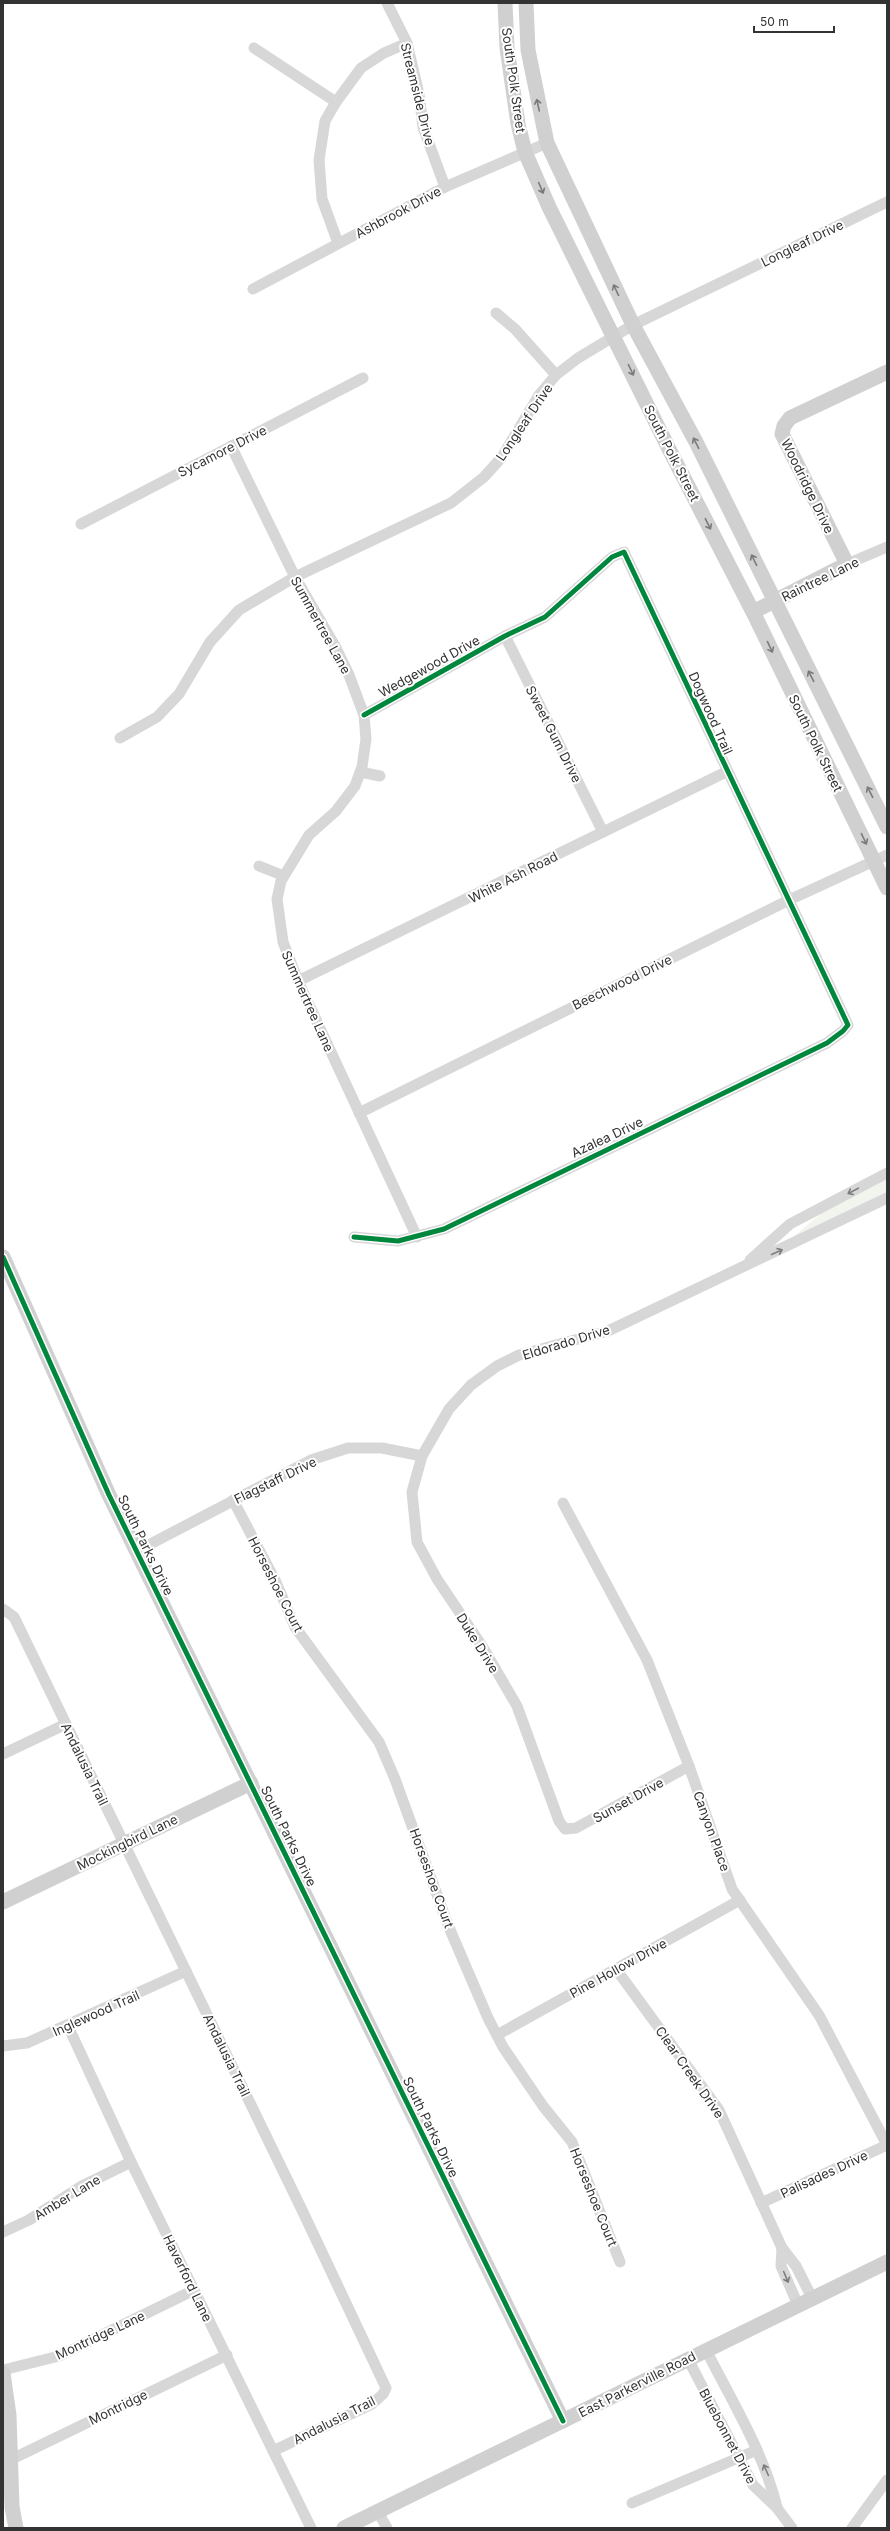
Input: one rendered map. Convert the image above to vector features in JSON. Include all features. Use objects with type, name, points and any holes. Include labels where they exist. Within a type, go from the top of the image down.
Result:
[{"type":"main road","name":"South Polk Street","points":[[505,3],[512,90],[525,152],[549,207],[614,335],[669,449],[881,858],[887,888]]},
{"type":"main road","name":"South Polk Street","points":[[526,3],[528,50],[547,143],[633,325],[696,442],[887,827]]},
{"type":"main road","name":"Woodridge Drive","points":[[847,564],[782,434],[784,426],[790,418],[887,372]]},
{"type":"main road","name":"Raintree Lane","points":[[753,612],[847,564]]},
{"type":"main road","name":"South Parks Drive","points":[[3,1257],[110,1495],[563,2421]]},
{"type":"main road","name":"Mockingbird Lane","points":[[3,1902],[251,1783]]},
{"type":"main road","name":"East Parkerville Road","points":[[344,2528],[887,2262]]},
{"type":"main road","points":[[3,2371],[9,2415],[12,2507],[16,2528]]},
{"type":"street","name":"Streamside Drive","points":[[387,3],[407,43],[419,94],[423,127],[445,187]]},
{"type":"street","points":[[338,243],[322,199],[319,160],[325,121],[336,102],[361,68],[384,53],[407,43]]},
{"type":"street","points":[[254,48],[336,102]]},
{"type":"street","name":"Ashbrook Drive","points":[[253,289],[445,187],[547,143]]},
{"type":"street","name":"Longleaf Drive","points":[[120,738],[157,717],[179,694],[210,642],[229,619],[239,610],[295,577],[451,503],[484,478],[502,457],[539,395],[556,375],[614,335],[633,325],[887,202]]},
{"type":"street","points":[[496,312],[515,329],[556,375]]},
{"type":"street","name":"Sycamore Drive","points":[[80,524],[363,378]]},
{"type":"street","name":"Summertree Lane","points":[[231,446],[295,577],[335,646],[349,675],[364,715],[366,739],[360,772],[355,786],[336,811],[309,835],[284,876],[277,898],[283,942],[298,982],[418,1237]]},
{"type":"street","name":"Raintree Lane","points":[[847,564],[887,547]]},
{"type":"street","name":"Dogwood Trail","points":[[505,636],[545,617],[612,557],[624,552],[634,570],[726,772],[844,1015]]},
{"type":"street","name":"Wedgewood Drive","points":[[364,715],[505,636]]},
{"type":"street","name":"Sweet Gum Drive","points":[[505,636],[604,832]]},
{"type":"street","points":[[360,772],[380,776]]},
{"type":"street","name":"White Ash Road","points":[[298,982],[726,772]]},
{"type":"street","name":"Beechwood Drive","points":[[359,1113],[789,900],[881,858]]},
{"type":"street","points":[[260,866],[284,876]]},
{"type":"street","name":"Azalea Drive","points":[[354,1237],[398,1241],[444,1229],[501,1202],[566,1168],[826,1043],[848,1025],[844,1015]]},
{"type":"street","name":"Eldorado Drive","points":[[742,1267],[790,1224],[887,1172]]},
{"type":"street","name":"Eldorado Drive","points":[[422,1456],[449,1410],[471,1385],[497,1366],[519,1355],[608,1331],[887,1198]]},
{"type":"street","name":"Flagstaff Drive","points":[[137,1551],[311,1460],[348,1448],[382,1448],[422,1456]]},
{"type":"street","name":"Duke Drive","points":[[422,1456],[412,1492],[417,1542],[437,1579],[482,1646],[517,1706],[559,1821],[565,1829]]},
{"type":"street","name":"Horseshoe Court","points":[[233,1500],[275,1580],[295,1627],[379,1742],[395,1779],[448,1925],[497,2035],[543,2106],[572,2142],[620,2262]]},
{"type":"street","name":"Canyon Place","points":[[563,1503],[647,1660],[689,1766],[732,1889],[819,2015],[887,2144]]},
{"type":"street","name":"Andalusia Trail","points":[[3,1609],[14,1617],[386,2388],[384,2394],[372,2404],[272,2451]]},
{"type":"street","points":[[3,1754],[66,1724]]},
{"type":"street","name":"Sunset Drive","points":[[565,1829],[576,1828],[689,1766]]},
{"type":"street","name":"Pine Hollow Drive","points":[[497,2035],[740,1900]]},
{"type":"street","name":"Clear Creek Drive","points":[[616,1969],[719,2110],[782,2248],[796,2266],[812,2298]]},
{"type":"street","name":"Inglewood Trail","points":[[3,2046],[27,2043],[68,2026],[186,1971]]},
{"type":"street","name":"Haverford Lane","points":[[68,2026],[131,2162],[227,2355],[310,2528]]},
{"type":"street","name":"Palisades Drive","points":[[761,2203],[887,2144]]},
{"type":"street","name":"Amber Lane","points":[[3,2232],[29,2220],[82,2186],[131,2162]]},
{"type":"street","name":"Clear Creek Drive","points":[[782,2248],[782,2266],[798,2305]]},
{"type":"street","name":"Montridge Lane","points":[[3,2371],[59,2356],[194,2290]]},
{"type":"street","name":"Bluebonnet Drive","points":[[706,2350],[757,2450],[769,2477],[777,2508]]},
{"type":"street","name":"Montridge","points":[[10,2460],[227,2355]]},
{"type":"street","name":"Bluebonnet Drive","points":[[688,2359],[753,2485],[777,2508],[792,2528]]},
{"type":"street","points":[[632,2503],[757,2450]]},
{"type":"street","points":[[852,2528],[887,2480]]},
{"type":"street","points":[[378,2512],[387,2528]]},
{"type":"shaded area","points":[[887,1179],[887,1192],[793,1237],[824,1211]]},
{"type":"cycle path","points":[[354,1237],[398,1241],[444,1229],[827,1043],[843,1031],[848,1025],[624,552],[612,557],[545,617],[505,636],[364,715]]},
{"type":"cycle path","points":[[3,1257],[109,1495],[563,2421]]}]
